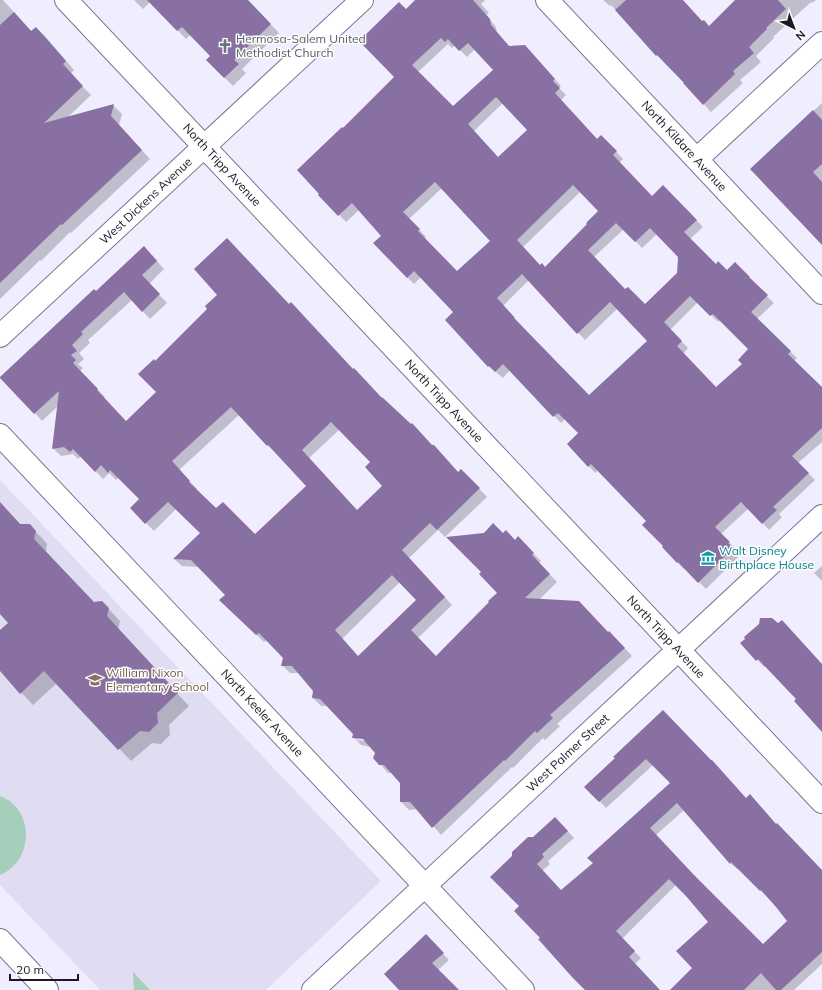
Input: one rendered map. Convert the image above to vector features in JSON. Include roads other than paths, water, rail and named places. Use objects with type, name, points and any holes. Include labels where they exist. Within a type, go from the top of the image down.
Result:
[{"type":"street","name":"North Tripp Avenue","points":[[66,0],[822,802]]},
{"type":"street","name":"West Dickens Avenue","points":[[0,336],[362,0]]},
{"type":"street","name":"North Kildare Avenue","points":[[547,0],[822,293]]},
{"type":"street","points":[[697,159],[822,43]]},
{"type":"street","name":"North Keeler Avenue","points":[[0,435],[523,990]]},
{"type":"street","name":"West Palmer Street","points":[[313,990],[822,516]]},
{"type":"street","points":[[0,940],[47,990]]},
{"type":"place","name":"Hermosa-Salem United Methodist Church","points":[[225,46]]},
{"type":"place","name":"Walt Disney Birthplace House","points":[[708,558]]},
{"type":"place","name":"William Nixon Elementary School","points":[[95,680]]}]
